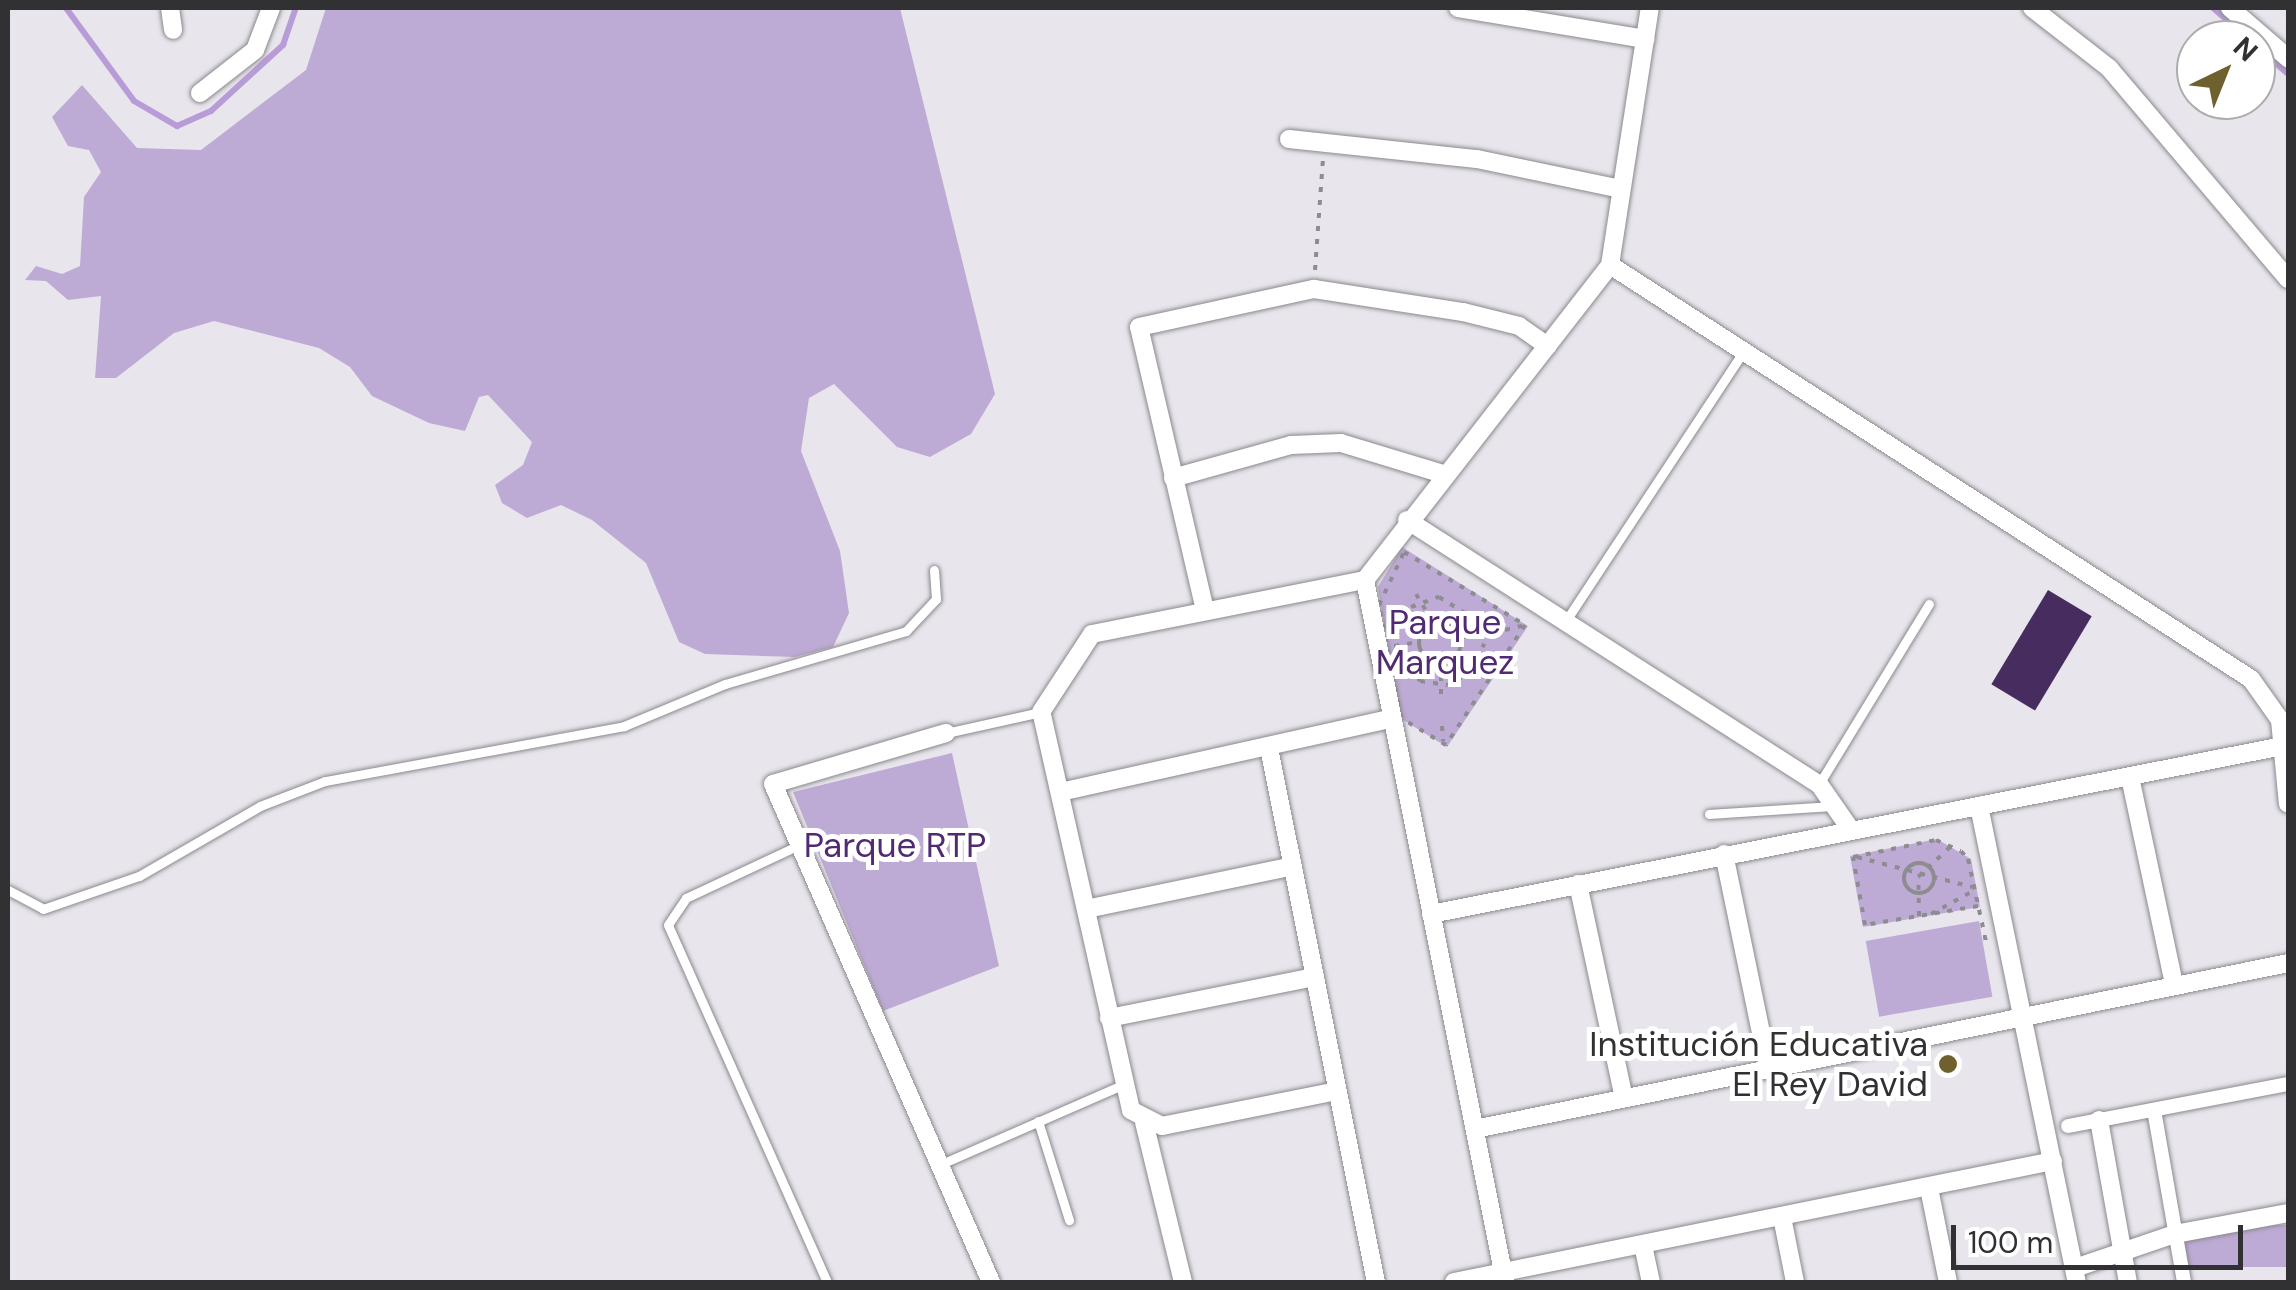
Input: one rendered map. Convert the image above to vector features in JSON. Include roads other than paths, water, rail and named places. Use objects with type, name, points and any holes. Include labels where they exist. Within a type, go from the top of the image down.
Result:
[{"type":"street","points":[[170,8],[173,30]]},
{"type":"street","points":[[200,93],[255,50],[272,8]]},
{"type":"street","points":[[1458,8],[1646,39]]},
{"type":"street","points":[[1504,1278],[1389,718],[1365,580],[1407,520],[1610,265],[1650,8]]},
{"type":"street","points":[[2032,8],[2109,68],[2288,279]]},
{"type":"street","points":[[2230,8],[2288,58]]},
{"type":"street","points":[[1289,139],[1324,139],[1621,190]]},
{"type":"street","points":[[1610,265],[2250,679],[2271,696],[2284,746],[2288,804]]},
{"type":"street","points":[[1204,606],[1138,327],[1314,289],[1463,312],[1519,326],[1548,346]]},
{"type":"street","points":[[1172,478],[1291,445],[1341,444],[1443,474]]},
{"type":"street","points":[[1407,520],[1820,784],[1851,830]]},
{"type":"street","points":[[1183,1282],[1144,1122],[1124,1084],[1041,712],[1092,634],[1204,606],[1365,580]]},
{"type":"street","points":[[1060,792],[1389,718]]},
{"type":"street","points":[[946,733],[772,784],[991,1282]]},
{"type":"street","points":[[1431,914],[2284,746]]},
{"type":"street","points":[[1269,748],[1376,1282]]},
{"type":"street","points":[[2130,777],[2174,984]]},
{"type":"street","points":[[1979,806],[2076,1275],[2175,1234],[2288,1213]]},
{"type":"street","points":[[1724,854],[1768,1067]]},
{"type":"street","points":[[1086,909],[1293,866]]},
{"type":"street","points":[[1578,884],[1624,1098]]},
{"type":"street","points":[[1475,1129],[2288,963]]},
{"type":"street","points":[[1109,1018],[1315,977]]},
{"type":"street","points":[[2068,1126],[2288,1084]]},
{"type":"street","points":[[1144,1122],[1162,1126],[1337,1091]]},
{"type":"street","points":[[2154,1110],[2184,1282]]},
{"type":"street","points":[[2099,1120],[2128,1282]]},
{"type":"street","points":[[1454,1282],[1504,1278],[1643,1245],[2053,1161]]},
{"type":"street","points":[[1929,1188],[1948,1282]]},
{"type":"street","points":[[1782,1217],[1795,1282]]},
{"type":"street","points":[[1643,1245],[1651,1282]]},
{"type":"lane","points":[[1566,622],[1745,350]]},
{"type":"lane","points":[[8,890],[43,909],[139,876],[260,806],[325,781],[624,726],[725,684],[906,631],[936,598],[934,570]]},
{"type":"lane","points":[[1820,784],[1929,604]]},
{"type":"lane","points":[[946,733],[1041,712]]},
{"type":"lane","points":[[1709,814],[1834,806]]},
{"type":"lane","points":[[799,845],[686,898],[668,925],[827,1282]]},
{"type":"lane","points":[[939,1166],[1124,1084]]},
{"type":"lane","points":[[1038,1122],[1069,1220]]},
{"type":"waterway","points":[[66,8],[134,101],[177,126],[211,111],[283,45],[296,8]]},
{"type":"waterway","points":[[2213,8],[2227,20]]},
{"type":"waterway","points":[[2276,64],[2288,74]]},
{"type":"place","name":"Institución Educativa El Rey David","points":[[1948,1064]]},
{"type":"park label","name":"Parque Marquez","points":[[1445,642]]},
{"type":"park label","name":"Parque RTP","points":[[895,845]]}]
